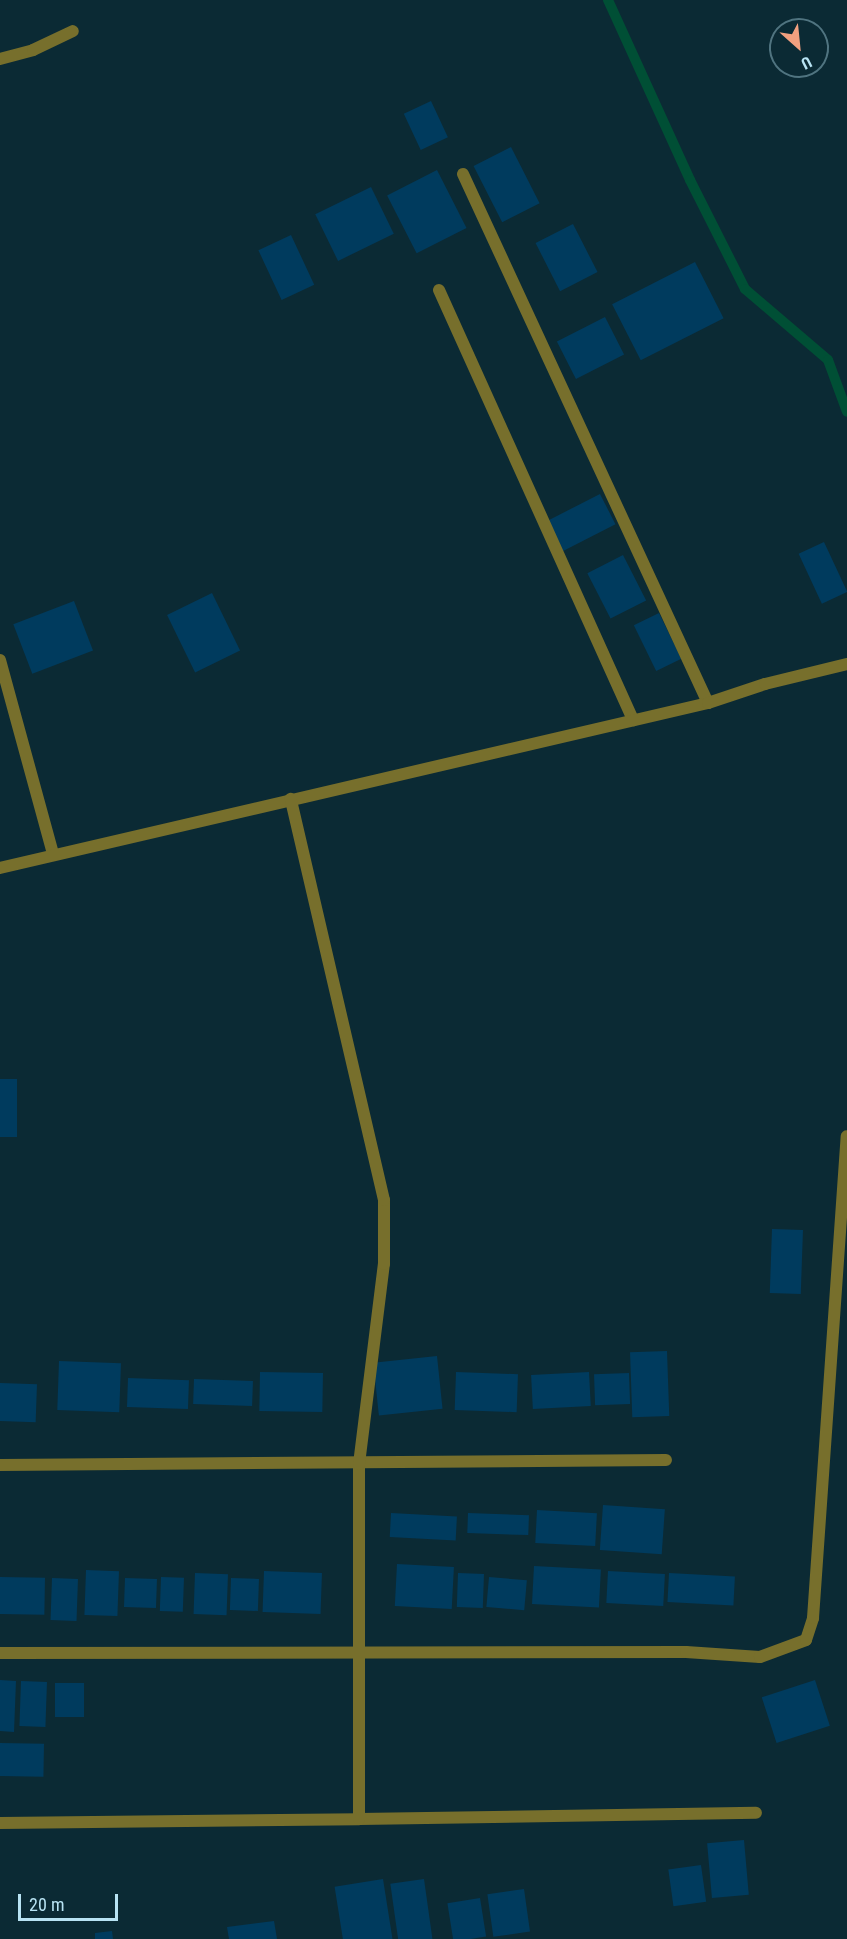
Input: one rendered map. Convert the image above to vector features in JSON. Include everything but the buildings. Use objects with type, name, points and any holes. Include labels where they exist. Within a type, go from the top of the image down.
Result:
[{"type":"street","points":[[0,59],[33,50],[73,31]]},
{"type":"street","points":[[463,174],[708,703]]},
{"type":"street","points":[[439,291],[633,720]]},
{"type":"street","points":[[0,660],[53,854]]},
{"type":"street","points":[[0,868],[708,703],[765,684],[847,664]]},
{"type":"street","points":[[291,799],[384,1200],[384,1264],[359,1464],[357,1654],[359,1819]]},
{"type":"street","points":[[0,1653],[686,1652],[760,1657],[806,1640],[813,1618],[847,1136]]},
{"type":"street","points":[[0,1465],[666,1460]]},
{"type":"street","points":[[0,1823],[756,1813]]},
{"type":"waterway","points":[[608,0],[690,180],[745,289],[828,360],[847,412]]}]
